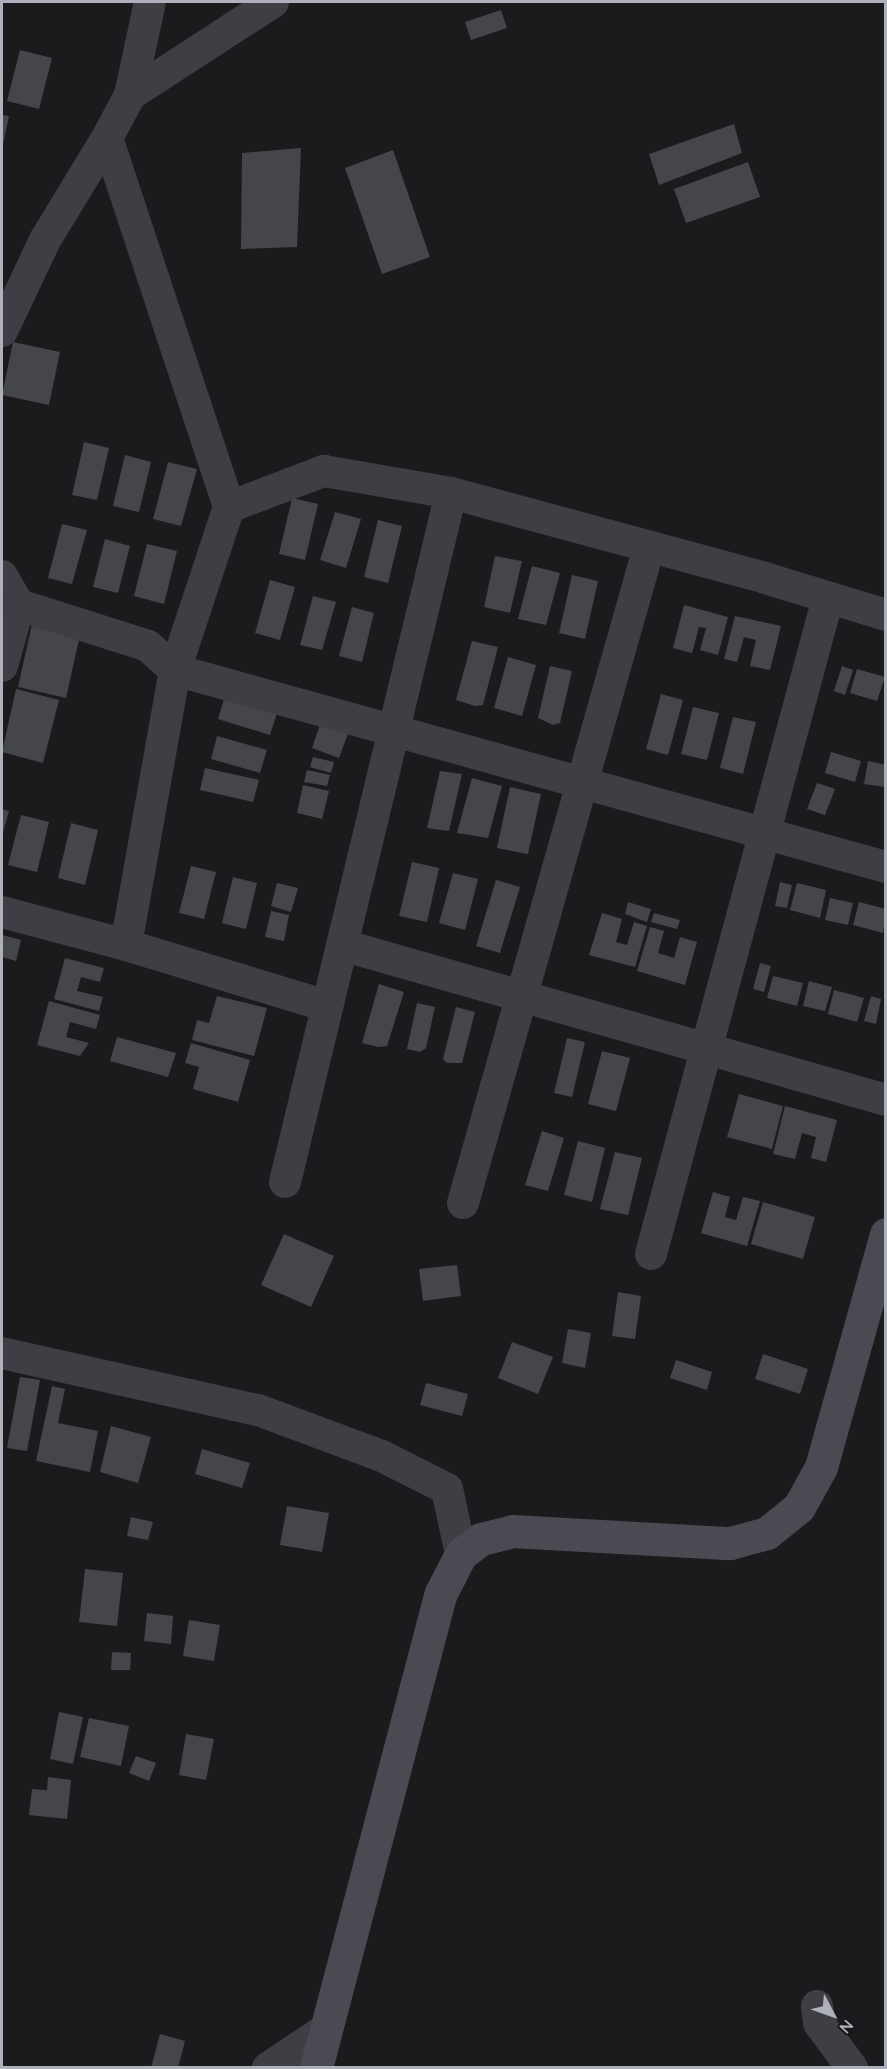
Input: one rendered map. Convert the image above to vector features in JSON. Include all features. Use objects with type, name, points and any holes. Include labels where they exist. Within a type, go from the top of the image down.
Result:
[{"type":"street","points":[[2,331],[45,240],[107,138],[130,94],[150,2]]},
{"type":"street","points":[[130,94],[273,2]]},
{"type":"street","points":[[107,138],[229,507],[175,670],[126,945]]},
{"type":"street","points":[[229,507],[324,471],[451,493],[885,615]]},
{"type":"street","points":[[285,1182],[451,493]]},
{"type":"street","points":[[463,1203],[649,547]]},
{"type":"street","points":[[2,576],[19,604],[148,646],[175,670],[885,867]]},
{"type":"street","points":[[651,1254],[828,598]]},
{"type":"street","points":[[2,666],[19,604]]},
{"type":"street","points":[[2,912],[126,945],[327,1006]]},
{"type":"street","points":[[342,945],[885,1100]]},
{"type":"street","points":[[316,2067],[441,1593],[461,1554],[481,1539],[512,1531],[730,1544],[767,1533],[799,1507],[820,1467],[885,1234]]},
{"type":"street","points":[[2,1353],[258,1410],[382,1456],[447,1489],[461,1554]]},
{"type":"street","points":[[817,2006],[819,2023],[852,2067]]},
{"type":"street","points":[[268,2067],[327,2029]]},
{"type":"building","points":[[501,10],[507,28],[471,40],[465,22]]},
{"type":"building","points":[[20,50],[52,58],[39,109],[7,101]]},
{"type":"building","points":[[2,115],[9,116],[2,149]]},
{"type":"building","points":[[734,124],[742,153],[659,185],[649,154]]},
{"type":"building","points":[[301,148],[297,247],[241,249],[242,153]]},
{"type":"building","points":[[393,150],[430,257],[382,274],[345,168]]},
{"type":"building","points":[[748,162],[760,197],[686,223],[674,189]]},
{"type":"building","points":[[13,342],[60,352],[49,405],[2,395]]},
{"type":"building","points":[[84,442],[109,448],[97,500],[72,495]]},
{"type":"building","points":[[125,455],[151,462],[139,512],[113,506]]},
{"type":"building","points":[[168,462],[197,469],[181,526],[153,519]]},
{"type":"building","points":[[292,498],[318,504],[305,560],[279,554]]},
{"type":"building","points":[[335,512],[361,519],[346,568],[320,560]]},
{"type":"building","points":[[378,520],[402,526],[388,583],[364,577]]},
{"type":"building","points":[[62,524],[87,530],[72,584],[48,578]]},
{"type":"building","points":[[105,539],[130,546],[118,593],[93,587]]},
{"type":"building","points":[[147,544],[177,551],[164,604],[134,596]]},
{"type":"building","points":[[495,556],[522,561],[510,613],[484,607]]},
{"type":"building","points":[[532,566],[560,573],[546,625],[518,619]]},
{"type":"building","points":[[572,575],[598,581],[585,639],[559,633]]},
{"type":"building","points":[[270,580],[295,587],[280,640],[255,633]]},
{"type":"building","points":[[313,596],[336,602],[322,650],[300,645]]},
{"type":"building","points":[[684,605],[728,617],[718,655],[700,650],[706,628],[699,627],[692,653],[673,648]]},
{"type":"building","points":[[352,607],[374,613],[362,662],[339,656]]},
{"type":"building","points":[[735,616],[781,626],[770,670],[750,666],[756,640],[744,637],[737,662],[724,659]]},
{"type":"building","points":[[32,624],[80,635],[66,698],[18,687]]},
{"type":"building","points":[[472,641],[498,647],[483,705],[475,706],[456,700]]},
{"type":"building","points":[[508,657],[536,665],[522,716],[494,708]]},
{"type":"building","points":[[550,666],[572,671],[560,723],[553,725],[538,718]]},
{"type":"building","points":[[842,666],[853,670],[845,695],[834,691]]},
{"type":"building","points":[[857,669],[885,677],[877,701],[850,693]]},
{"type":"building","points":[[16,689],[59,700],[43,763],[2,752]]},
{"type":"building","points":[[661,694],[683,700],[668,755],[646,749]]},
{"type":"building","points":[[225,696],[277,713],[270,735],[218,719]]},
{"type":"building","points":[[693,707],[719,713],[707,760],[681,754]]},
{"type":"building","points":[[733,717],[756,722],[743,774],[720,768]]},
{"type":"building","points":[[321,722],[349,731],[339,758],[312,748]]},
{"type":"building","points":[[217,736],[267,750],[260,773],[211,759]]},
{"type":"building","points":[[831,752],[861,761],[855,782],[825,773]]},
{"type":"building","points":[[313,757],[334,762],[331,773],[310,767]]},
{"type":"building","points":[[868,761],[886,765],[885,787],[864,784]]},
{"type":"building","points":[[205,768],[259,780],[253,802],[200,790]]},
{"type":"building","points":[[307,770],[330,775],[327,786],[304,782]]},
{"type":"building","points":[[440,771],[462,774],[449,831],[427,828]]},
{"type":"building","points":[[472,778],[502,786],[488,838],[457,833]]},
{"type":"building","points":[[817,783],[835,789],[825,815],[807,809]]},
{"type":"building","points":[[303,785],[329,791],[322,819],[297,813]]},
{"type":"building","points":[[510,787],[541,794],[528,854],[497,848]]},
{"type":"building","points":[[2,809],[9,811],[2,836]]},
{"type":"building","points":[[21,815],[49,822],[37,872],[8,865]]},
{"type":"building","points":[[71,823],[98,830],[85,885],[58,878]]},
{"type":"building","points":[[412,862],[439,868],[427,922],[399,916]]},
{"type":"building","points":[[191,866],[216,872],[204,919],[179,913]]},
{"type":"building","points":[[453,873],[478,879],[465,930],[439,923]]},
{"type":"building","points":[[233,877],[257,883],[246,929],[222,923]]},
{"type":"building","points":[[496,880],[520,887],[500,953],[476,946]]},
{"type":"building","points":[[780,882],[792,885],[787,908],[775,906]]},
{"type":"building","points":[[277,883],[298,888],[291,912],[271,906]]},
{"type":"building","points":[[797,883],[826,890],[820,918],[790,910]]},
{"type":"building","points":[[830,898],[853,903],[848,925],[825,920]]},
{"type":"building","points":[[628,902],[651,909],[647,922],[625,914]]},
{"type":"building","points":[[859,902],[886,909],[883,933],[853,925]]},
{"type":"building","points":[[271,911],[289,915],[284,941],[265,937]]},
{"type":"building","points":[[602,913],[622,919],[616,942],[627,945],[634,922],[647,926],[635,967],[589,955]]},
{"type":"building","points":[[654,913],[680,920],[677,929],[651,922]]},
{"type":"building","points":[[650,927],[664,931],[658,953],[674,958],[680,937],[697,942],[685,985],[637,971]]},
{"type":"building","points":[[2,935],[21,940],[16,961],[2,957]]},
{"type":"building","points":[[65,958],[104,968],[100,982],[81,977],[77,991],[103,997],[99,1011],[54,999]]},
{"type":"building","points":[[760,963],[771,966],[764,992],[753,989]]},
{"type":"building","points":[[773,976],[803,983],[797,1006],[767,998]]},
{"type":"building","points":[[809,981],[832,987],[825,1011],[803,1006]]},
{"type":"building","points":[[379,984],[404,992],[387,1046],[378,1047],[362,1043]]},
{"type":"building","points":[[834,990],[864,998],[857,1022],[828,1014]]},
{"type":"building","points":[[217,996],[267,1008],[254,1056],[192,1040],[197,1020],[209,1023]]},
{"type":"building","points":[[871,996],[881,999],[876,1024],[864,1021]]},
{"type":"building","points":[[49,1001],[100,1015],[96,1029],[70,1022],[66,1037],[89,1043],[80,1056],[37,1045]]},
{"type":"building","points":[[417,1003],[435,1007],[426,1048],[420,1052],[407,1049]]},
{"type":"building","points":[[456,1007],[475,1012],[462,1063],[447,1063],[443,1059]]},
{"type":"building","points":[[117,1037],[176,1053],[168,1077],[110,1061]]},
{"type":"building","points":[[567,1038],[585,1042],[572,1097],[554,1093]]},
{"type":"building","points":[[191,1043],[250,1060],[238,1102],[193,1089],[199,1067],[185,1063]]},
{"type":"building","points":[[602,1051],[630,1058],[616,1111],[588,1104]]},
{"type":"building","points":[[739,1094],[783,1106],[772,1149],[727,1137]]},
{"type":"building","points":[[785,1106],[837,1120],[826,1162],[811,1158],[816,1137],[802,1133],[795,1159],[773,1154]]},
{"type":"building","points":[[542,1131],[564,1138],[548,1191],[525,1185]]},
{"type":"building","points":[[578,1141],[605,1148],[592,1202],[564,1195]]},
{"type":"building","points":[[615,1152],[642,1158],[628,1215],[600,1209]]},
{"type":"building","points":[[713,1192],[730,1197],[725,1217],[736,1220],[743,1197],[760,1201],[747,1246],[701,1233]]},
{"type":"building","points":[[763,1202],[815,1217],[803,1259],[751,1244]]},
{"type":"building","points":[[284,1234],[334,1256],[311,1307],[261,1285]]},
{"type":"building","points":[[457,1265],[461,1296],[423,1301],[419,1269]]},
{"type":"building","points":[[618,1292],[641,1296],[635,1339],[612,1336]]},
{"type":"building","points":[[568,1329],[591,1333],[585,1368],[562,1363]]},
{"type":"building","points":[[512,1342],[553,1357],[538,1394],[498,1378]]},
{"type":"building","points":[[763,1354],[808,1369],[800,1394],[755,1379]]},
{"type":"building","points":[[676,1360],[712,1372],[707,1390],[670,1378]]},
{"type":"building","points":[[20,1377],[40,1380],[27,1451],[7,1448]]},
{"type":"building","points":[[426,1383],[468,1394],[462,1416],[420,1405]]},
{"type":"building","points":[[52,1386],[65,1389],[58,1423],[98,1431],[90,1472],[36,1461]]},
{"type":"building","points":[[111,1426],[151,1437],[138,1483],[100,1472]]},
{"type":"building","points":[[202,1449],[250,1463],[242,1488],[195,1474]]},
{"type":"building","points":[[287,1506],[329,1513],[322,1552],[280,1545]]},
{"type":"building","points":[[131,1517],[153,1522],[148,1540],[127,1536]]},
{"type":"building","points":[[85,1569],[123,1573],[117,1626],[79,1622]]},
{"type":"building","points":[[147,1613],[173,1616],[171,1644],[144,1641]]},
{"type":"building","points":[[189,1620],[220,1625],[214,1661],[183,1656]]},
{"type":"building","points":[[112,1652],[131,1653],[130,1670],[111,1670]]},
{"type":"building","points":[[59,1712],[83,1717],[73,1764],[50,1759]]},
{"type":"building","points":[[89,1718],[129,1726],[121,1766],[80,1757]]},
{"type":"building","points":[[186,1734],[214,1739],[206,1780],[179,1775]]},
{"type":"building","points":[[136,1756],[156,1763],[149,1781],[129,1773]]},
{"type":"building","points":[[48,1777],[71,1780],[67,1819],[29,1815],[32,1789],[47,1790]]},
{"type":"building","points":[[160,2034],[185,2041],[178,2068],[151,2068]]}]
